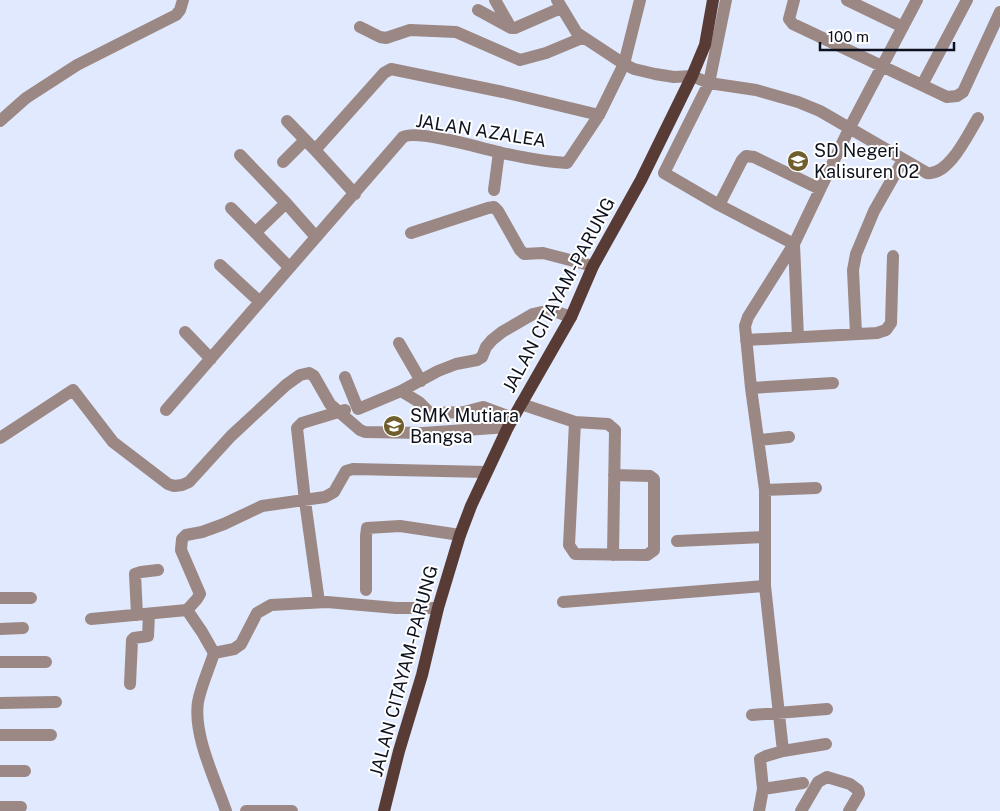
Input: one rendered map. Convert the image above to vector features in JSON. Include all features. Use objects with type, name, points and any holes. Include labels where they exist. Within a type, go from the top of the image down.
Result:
[{"type":"main road","name":"JALAN CITAYAM-PARUNG","points":[[384,811],[399,751],[422,675],[438,608],[460,535],[486,472],[510,422],[571,317],[593,266],[641,180],[692,76],[704,44],[713,0]]},
{"type":"street","points":[[0,121],[26,98],[78,65],[176,15],[180,10],[183,0]]},
{"type":"street","points":[[495,0],[511,28]]},
{"type":"street","name":"JALAN AZALEA","points":[[166,410],[289,267],[356,194],[398,142],[407,135],[431,137],[499,152],[566,163],[599,115],[624,64],[640,0]]},
{"type":"street","points":[[726,0],[709,83],[664,173],[719,205],[794,244]]},
{"type":"street","points":[[794,0],[789,19],[790,23],[948,97],[960,94],[1000,12]]},
{"type":"street","points":[[847,0],[903,27]]},
{"type":"street","points":[[783,751],[765,586],[764,490],[745,326],[748,317],[794,244],[849,129],[917,0]]},
{"type":"street","points":[[922,85],[967,0]]},
{"type":"street","points":[[478,10],[511,28],[515,28],[562,3],[577,33],[582,38],[634,69],[674,77],[692,76],[709,83],[756,90],[787,98],[820,111],[927,173],[936,173],[947,166],[978,118]]},
{"type":"street","points":[[360,27],[383,38],[410,30],[456,32],[520,60],[546,53],[582,38]]},
{"type":"street","points":[[316,150],[384,73],[391,69],[400,69],[599,115]]},
{"type":"street","points":[[287,121],[356,194]]},
{"type":"street","points":[[283,162],[305,140]]},
{"type":"street","points":[[494,190],[499,152]]},
{"type":"street","points":[[240,155],[316,237]]},
{"type":"street","points":[[719,205],[742,160],[746,156],[820,188]]},
{"type":"street","points":[[856,334],[853,270],[856,254],[874,211],[902,160]]},
{"type":"street","points":[[256,232],[286,203]]},
{"type":"street","points":[[411,232],[494,207],[524,254],[543,253],[593,266]]},
{"type":"street","points":[[231,208],[289,267]]},
{"type":"street","points":[[794,244],[798,337]]},
{"type":"street","points":[[746,340],[877,333],[886,330],[891,323],[893,256]]},
{"type":"street","points":[[220,265],[260,302]]},
{"type":"street","points":[[320,602],[305,501],[297,428],[302,423],[339,412],[358,409],[401,391],[438,371],[456,364],[477,360],[482,357],[486,347],[492,340],[533,314],[552,310],[571,317]]},
{"type":"street","points":[[185,332],[211,359]]},
{"type":"street","points":[[399,343],[421,381]]},
{"type":"street","points":[[0,438],[73,390],[121,449],[168,484],[178,486],[188,482],[231,436],[286,384],[300,375],[309,373],[314,376],[330,404],[360,430],[365,432],[423,433],[510,422]]},
{"type":"street","points":[[344,377],[358,409]]},
{"type":"street","points":[[751,388],[833,383]]},
{"type":"street","points":[[401,391],[419,402],[429,412],[464,412],[483,407],[510,422]]},
{"type":"street","points":[[521,404],[575,422],[608,424],[613,427],[615,434],[613,555]]},
{"type":"street","points":[[575,422],[569,545],[571,551],[579,555],[647,555],[652,552],[654,546],[654,479],[650,476],[614,475]]},
{"type":"street","points":[[759,440],[789,438]]},
{"type":"street","points":[[91,619],[186,610],[200,594],[181,550],[183,537],[224,524],[262,506],[325,497],[334,492],[346,471],[353,469],[486,472]]},
{"type":"street","points":[[764,490],[816,488]]},
{"type":"street","points":[[366,590],[367,528],[400,526],[460,535]]},
{"type":"street","points":[[677,541],[765,537]]},
{"type":"street","points":[[130,684],[132,640],[148,636],[135,574],[158,570]]},
{"type":"street","points":[[563,602],[765,586]]},
{"type":"street","points":[[0,598],[31,598]]},
{"type":"street","points":[[214,654],[234,649],[241,644],[257,613],[271,605],[320,602],[396,608],[438,608]]},
{"type":"street","points":[[186,610],[202,632],[214,654],[200,695],[197,722],[200,738],[226,811]]},
{"type":"street","points":[[0,629],[24,628]]},
{"type":"street","points":[[0,662],[46,662]]},
{"type":"street","points":[[0,703],[56,702]]},
{"type":"street","points":[[752,715],[827,709]]},
{"type":"street","points":[[0,735],[51,734]]},
{"type":"street","points":[[759,811],[764,789],[760,759],[783,751],[826,744]]},
{"type":"street","points":[[0,771],[25,771]]},
{"type":"street","points":[[801,811],[818,782],[824,778],[831,778],[850,784],[859,792],[849,811]]},
{"type":"street","points":[[764,789],[802,783]]},
{"type":"street","points":[[0,807],[21,807]]},
{"type":"street","points":[[246,811],[292,811]]},
{"type":"place","name":"SD Negeri Kalisuren 02","points":[[798,161]]},
{"type":"place","name":"SMK Mutiara Bangsa","points":[[394,426]]}]
